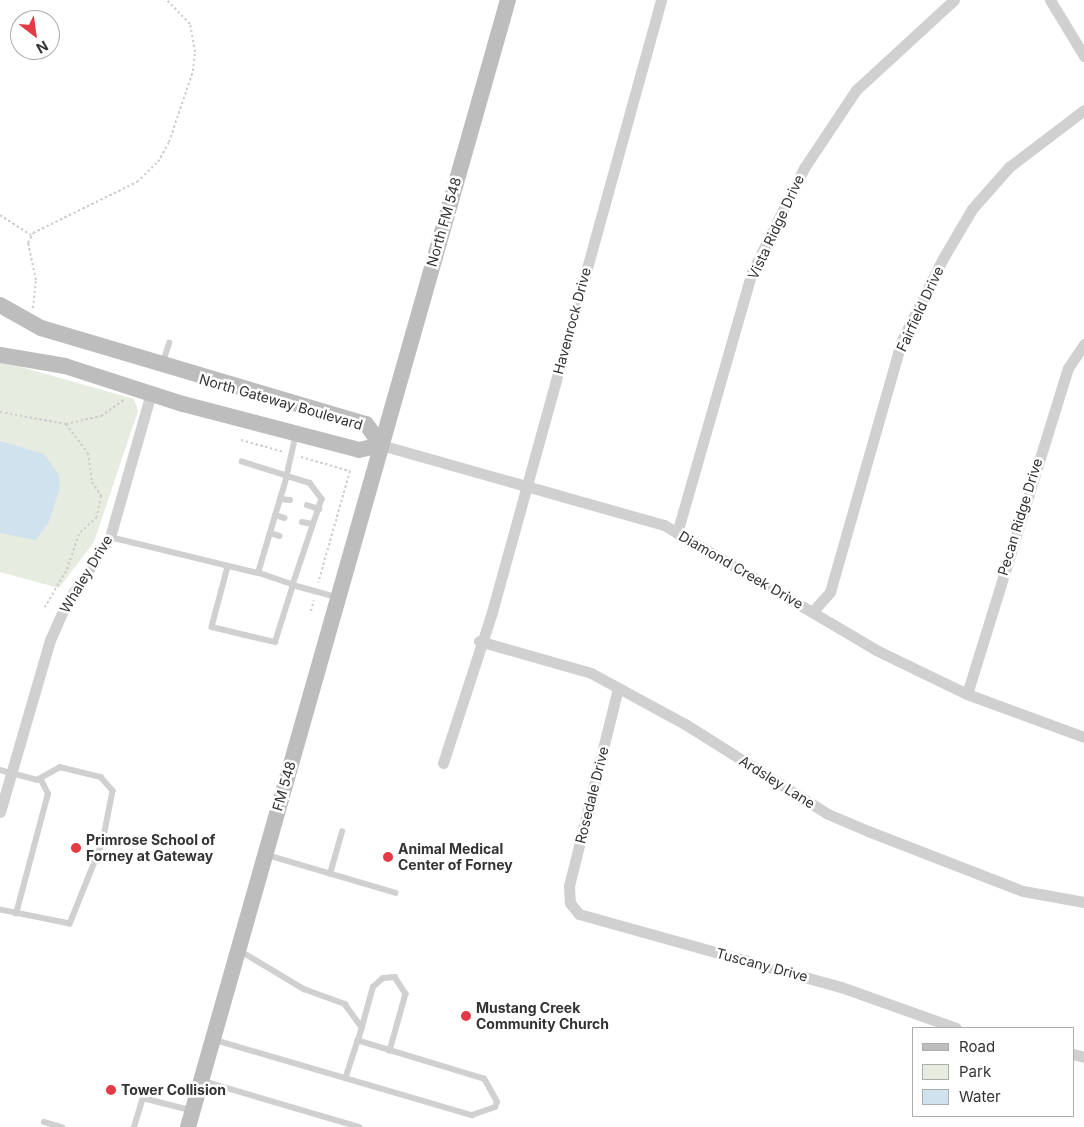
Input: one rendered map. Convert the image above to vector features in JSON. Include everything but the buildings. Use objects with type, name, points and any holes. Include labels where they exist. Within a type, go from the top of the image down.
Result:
[{"type":"main road","name":"North FM 548","points":[[381,445],[508,0]]},
{"type":"main road","name":"North Gateway Boulevard","points":[[0,305],[41,328],[162,366],[366,424],[381,445],[359,450],[149,400],[65,366],[0,355]]},
{"type":"main road","points":[[149,400],[162,366]]},
{"type":"main road","name":"FM 548","points":[[188,1127],[381,445]]},
{"type":"street","name":"Havenrock Drive","points":[[443,763],[479,641],[492,612],[661,0]]},
{"type":"street","name":"Vista Ridge Drive","points":[[677,533],[752,272],[804,168],[856,90],[954,0]]},
{"type":"street","points":[[1050,0],[1084,56]]},
{"type":"street","name":"Fairfield Drive","points":[[813,611],[830,592],[902,340],[942,260],[972,210],[1009,167],[1084,110]]},
{"type":"street","name":"Pecan Ridge Drive","points":[[967,694],[1064,378],[1084,344]]},
{"type":"street","name":"Whaley Drive","points":[[0,812],[6,771],[50,640],[66,604],[110,537],[149,400]]},
{"type":"street","name":"Diamond Creek Drive","points":[[381,445],[527,486],[677,533],[813,611],[876,650],[967,694],[1084,737]]},
{"type":"street","name":"Ardsley Lane","points":[[479,641],[592,673],[828,814],[1023,891],[1084,902]]},
{"type":"street","name":"Rosedale Drive","points":[[570,903],[569,886],[618,688]]},
{"type":"street","name":"Tuscany Drive","points":[[570,903],[579,914],[840,987],[953,1027]]},
{"type":"lane","points":[[162,366],[169,343]]},
{"type":"lane","points":[[258,573],[287,476],[296,434]]},
{"type":"lane","points":[[228,567],[212,627],[275,642],[306,542],[322,499],[316,488],[287,476],[242,462]]},
{"type":"lane","points":[[280,499],[290,500]]},
{"type":"lane","points":[[307,505],[319,509]]},
{"type":"lane","points":[[276,515],[285,518]]},
{"type":"lane","points":[[302,522],[313,524]]},
{"type":"lane","points":[[270,532],[280,536]]},
{"type":"lane","points":[[110,537],[258,573],[338,597]]},
{"type":"lane","points":[[298,539],[306,542]]},
{"type":"lane","points":[[0,910],[66,926],[74,919],[104,842],[114,791],[101,777],[60,767],[41,780],[6,771]]},
{"type":"lane","points":[[16,914],[48,794],[41,780]]},
{"type":"lane","points":[[330,874],[342,832]]},
{"type":"lane","points":[[265,854],[396,893]]},
{"type":"lane","points":[[238,949],[304,989],[340,1001],[362,1027]]},
{"type":"lane","points":[[346,1078],[373,987],[383,978],[395,977],[406,994],[390,1051]]},
{"type":"lane","points":[[212,1039],[472,1115],[495,1108],[494,1091],[484,1079],[358,1041]]},
{"type":"lane","points":[[201,1080],[359,1127]]},
{"type":"lane","points":[[134,1127],[143,1098],[192,1111]]},
{"type":"lane","points":[[44,1122],[62,1127]]},
{"type":"path","points":[[34,312],[36,280],[28,243],[32,235],[137,182],[158,162],[193,71],[195,52],[190,24],[167,0]]},
{"type":"path","points":[[0,214],[32,235]]},
{"type":"path","points":[[0,412],[66,424],[101,416],[118,401],[149,400]]},
{"type":"path","points":[[45,607],[66,571],[79,534],[101,509],[88,453],[66,424]]},
{"type":"green space","points":[[0,361],[134,399],[138,411],[94,542],[59,588],[0,572]]},
{"type":"water","points":[[0,441],[44,454],[59,475],[60,488],[49,522],[36,540],[0,533]]},
{"type":"place","name":"Primrose School of Forney at Gateway","points":[[76,848]]},
{"type":"place","name":"Animal Medical Center of Forney","points":[[388,857]]},
{"type":"place","name":"Mustang Creek Community Church","points":[[466,1016]]},
{"type":"place","name":"Tower Collision","points":[[111,1090]]}]
